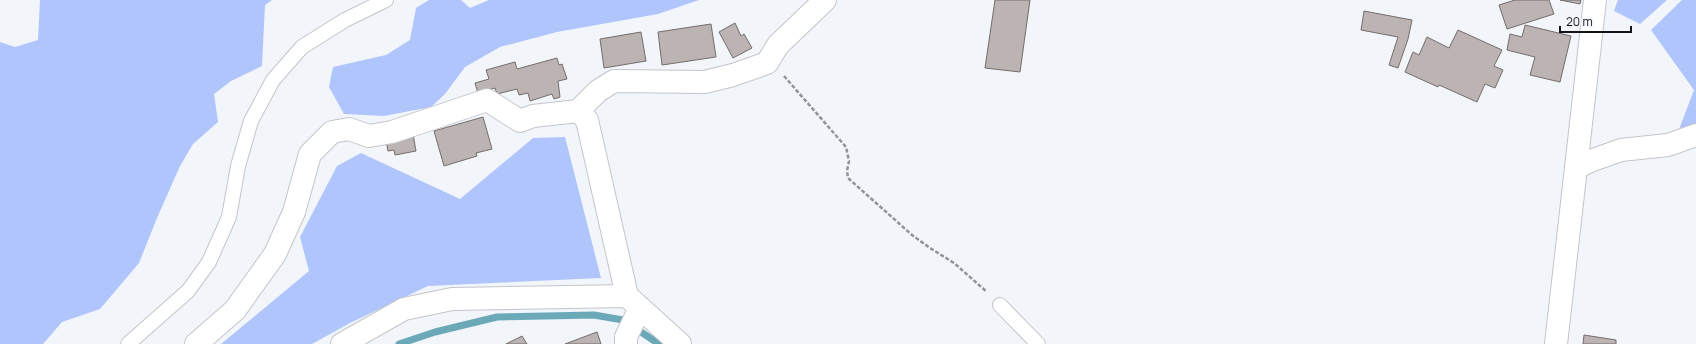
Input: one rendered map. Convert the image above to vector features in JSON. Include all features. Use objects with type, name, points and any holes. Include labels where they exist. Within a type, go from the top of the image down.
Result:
[{"type":"street","points":[[196,344],[235,310],[274,254],[294,212],[310,154],[332,132],[349,129],[369,136],[384,133],[487,100],[520,121],[533,116],[578,111],[598,91],[614,81],[705,82],[733,75],[767,63],[778,45],[825,0]]},
{"type":"street","points":[[1556,344],[1596,0]]},
{"type":"street","points":[[578,111],[587,120],[634,302],[626,340]]},
{"type":"street","points":[[1576,168],[1590,161],[1621,150],[1668,145],[1696,135]]},
{"type":"street","points":[[342,344],[404,309],[452,299],[634,302],[680,344]]},
{"type":"lane","points":[[128,344],[188,291],[209,262],[229,217],[238,166],[251,121],[273,80],[302,47],[344,20],[386,0]]},
{"type":"lane","points":[[1000,305],[1038,344]]},
{"type":"path","points":[[767,63],[780,72],[846,147],[849,161],[847,171],[848,178],[912,235],[954,263],[1000,305]]},
{"type":"shaded area","points":[[40,0],[272,0],[265,5],[262,66],[231,81],[214,94],[218,122],[193,144],[180,166],[139,263],[100,309],[62,322],[43,344],[0,344],[0,42],[15,47],[38,40]]},
{"type":"shaded area","points":[[429,0],[461,0],[470,8],[489,0],[699,0],[658,14],[557,32],[500,47],[465,67],[445,94],[431,107],[384,116],[344,114],[329,87],[333,67],[386,55],[410,40],[416,8]]},
{"type":"shaded area","points":[[1618,0],[1667,0],[1640,24],[1614,11]]},
{"type":"shaded area","points":[[1682,0],[1696,0],[1696,125],[1678,132],[1694,90],[1651,30]]},
{"type":"shaded area","points":[[565,137],[601,278],[428,286],[350,323],[312,344],[221,344],[309,271],[300,237],[337,166],[361,153],[460,199],[533,138]]},
{"type":"building","points":[[995,0],[1030,0],[1020,72],[985,68]]},
{"type":"building","points":[[1515,0],[1549,0],[1554,14],[1507,29],[1499,5]]},
{"type":"building","points":[[1560,0],[1581,0],[1580,4]]},
{"type":"building","points":[[1364,11],[1412,20],[1408,39],[1398,68],[1389,65],[1398,37],[1361,30]]},
{"type":"building","points":[[735,23],[741,36],[744,34],[752,48],[733,58],[719,32]]},
{"type":"building","points":[[711,24],[716,57],[662,65],[658,32]]},
{"type":"building","points":[[1525,25],[1571,36],[1560,82],[1530,75],[1535,57],[1507,50],[1510,34],[1522,37]]},
{"type":"building","points":[[1458,30],[1502,50],[1494,66],[1503,70],[1495,88],[1485,84],[1477,102],[1405,72],[1413,52],[1419,55],[1427,37],[1449,48]]},
{"type":"building","points":[[641,32],[646,61],[604,68],[600,39]]},
{"type":"building","points":[[557,58],[559,65],[562,64],[567,79],[558,81],[560,97],[554,99],[552,94],[530,101],[528,93],[519,95],[517,89],[497,94],[495,88],[478,93],[475,83],[489,79],[486,70],[515,62],[517,69]]},
{"type":"building","points":[[483,117],[492,149],[476,153],[477,156],[444,166],[434,131]]},
{"type":"building","points":[[413,134],[416,151],[395,155],[394,150],[388,151],[386,140]]},
{"type":"building","points":[[597,332],[601,344],[565,344]]},
{"type":"building","points":[[1584,335],[1616,340],[1616,344],[1583,344]]},
{"type":"building","points":[[522,336],[527,344],[506,344]]},
{"type":"waterway","points":[[399,344],[435,332],[497,317],[594,315],[623,320],[659,344]]}]
